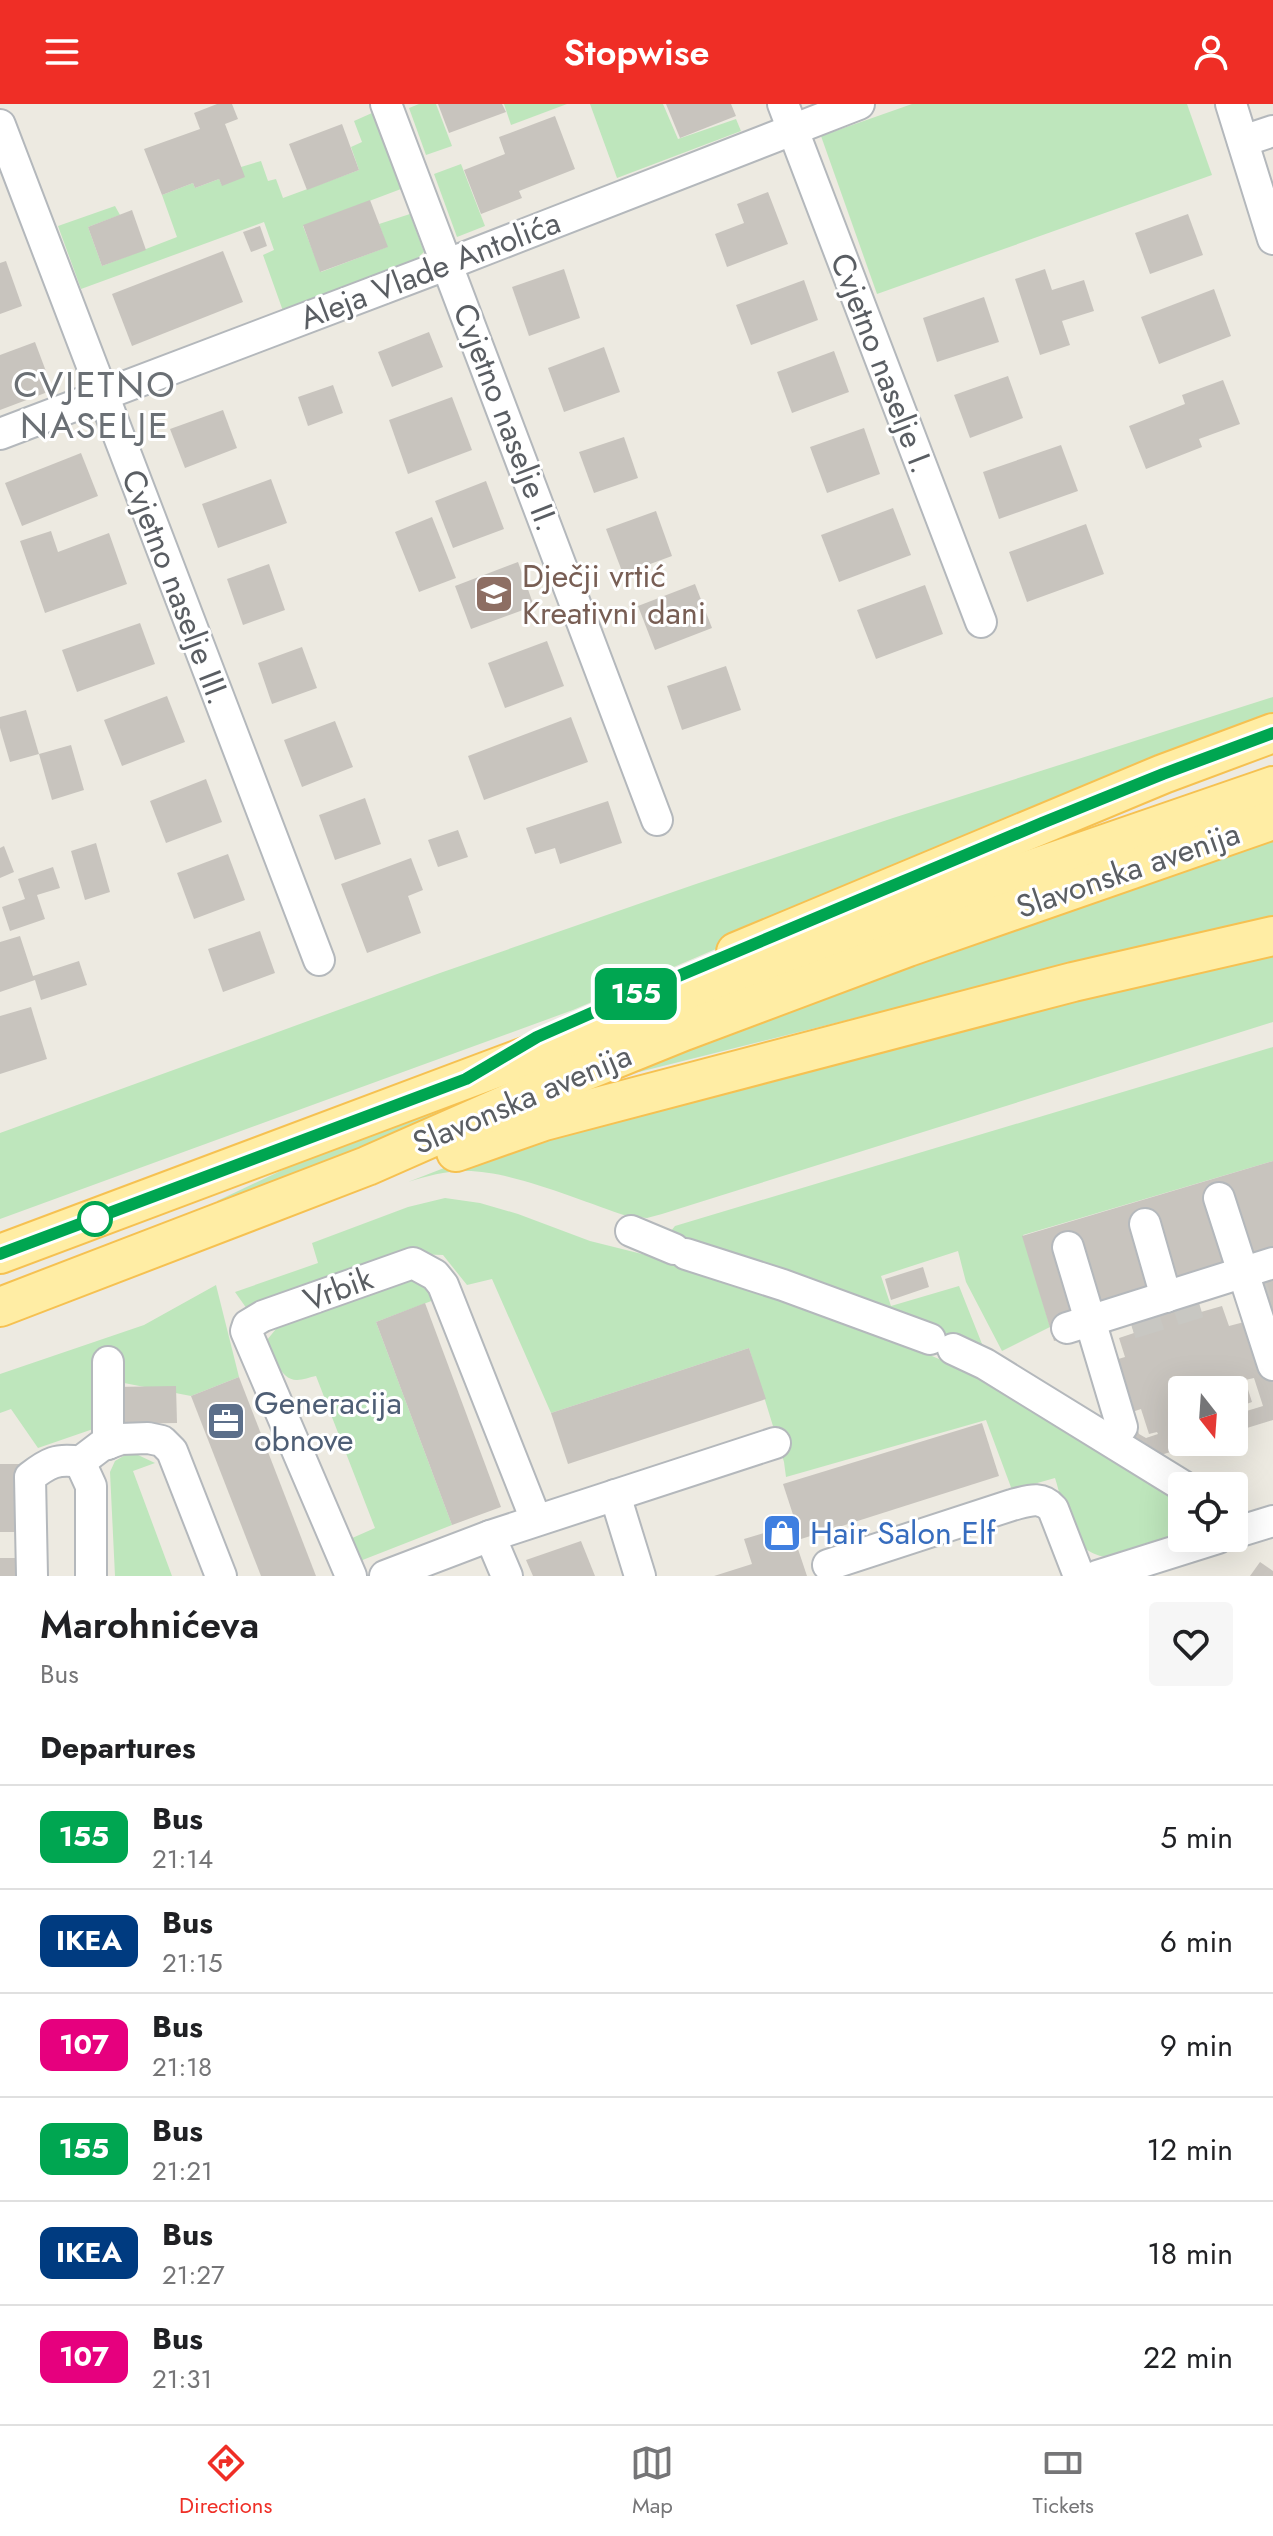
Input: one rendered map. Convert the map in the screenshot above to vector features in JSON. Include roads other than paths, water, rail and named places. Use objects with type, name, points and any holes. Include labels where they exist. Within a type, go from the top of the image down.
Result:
[{"type":"main road","points":[[466,1079],[537,1037],[586,1015],[1042,823],[1273,733]]},
{"type":"main road","name":"Slavonska avenija","points":[[0,1254],[954,896],[1273,786]]},
{"type":"main road","name":"Slavonska avenija","points":[[0,1307],[367,1166],[553,1084],[684,1031],[923,942],[1273,820]]},
{"type":"main road","points":[[283,1198],[355,1185],[394,1174],[559,1117],[1073,982],[1273,936]]},
{"type":"street","name":"Cvjetno naselje II.","points":[[386,104],[657,820]]},
{"type":"street","name":"Aleja Vlade Antolića","points":[[0,434],[448,264],[788,117],[859,104]]},
{"type":"street","points":[[1231,104],[1273,239]]},
{"type":"street","name":"Cvjetno naselje I.","points":[[788,117],[981,622]]},
{"type":"street","name":"Cvjetno naselje III.","points":[[0,125],[319,960]]},
{"type":"street","points":[[1243,141],[1273,131]]},
{"type":"street","points":[[1219,1198],[1241,1282],[1273,1365]]},
{"type":"street","points":[[1145,1224],[1166,1297]]},
{"type":"street","points":[[631,1231],[942,1344],[985,1364],[1168,1477]]},
{"type":"street","points":[[1068,1247],[1100,1326],[1122,1427]]},
{"type":"street","name":"Vrbik","points":[[351,1576],[246,1331],[248,1325],[263,1316],[403,1266],[413,1263],[435,1275],[443,1285],[536,1520]]},
{"type":"street","points":[[1199,1303],[1273,1263]]},
{"type":"street","points":[[1100,1326],[1166,1297],[1241,1282]]},
{"type":"street","points":[[108,1362],[108,1444]]},
{"type":"street","points":[[32,1576],[30,1477],[44,1466],[62,1459],[80,1462],[101,1446],[121,1439],[148,1438],[162,1441],[172,1451],[221,1576]]},
{"type":"street","points":[[385,1576],[536,1520],[775,1443]]},
{"type":"street","points":[[80,1462],[91,1486],[91,1576]]},
{"type":"street","points":[[615,1495],[640,1576]]},
{"type":"street","points":[[828,1565],[1012,1505],[1038,1500],[1053,1509],[1079,1576]]},
{"type":"street","points":[[490,1536],[507,1576]]},
{"type":"street","points":[[1097,1576],[1176,1552]]},
{"type":"tunnel","points":[[1238,1291],[1273,1280]]},
{"type":"tunnel","points":[[1131,1324],[1199,1303]]},
{"type":"place","name":"Dječji vrtić Kreativni dani","points":[[494,594]]},
{"type":"place","name":"Generacija obnove","points":[[226,1421]]},
{"type":"place","name":"Hair Salon Elf","points":[[782,1533]]},
{"type":"district","name":"CVJETNO NASELJE","points":[[95,404]]}]
